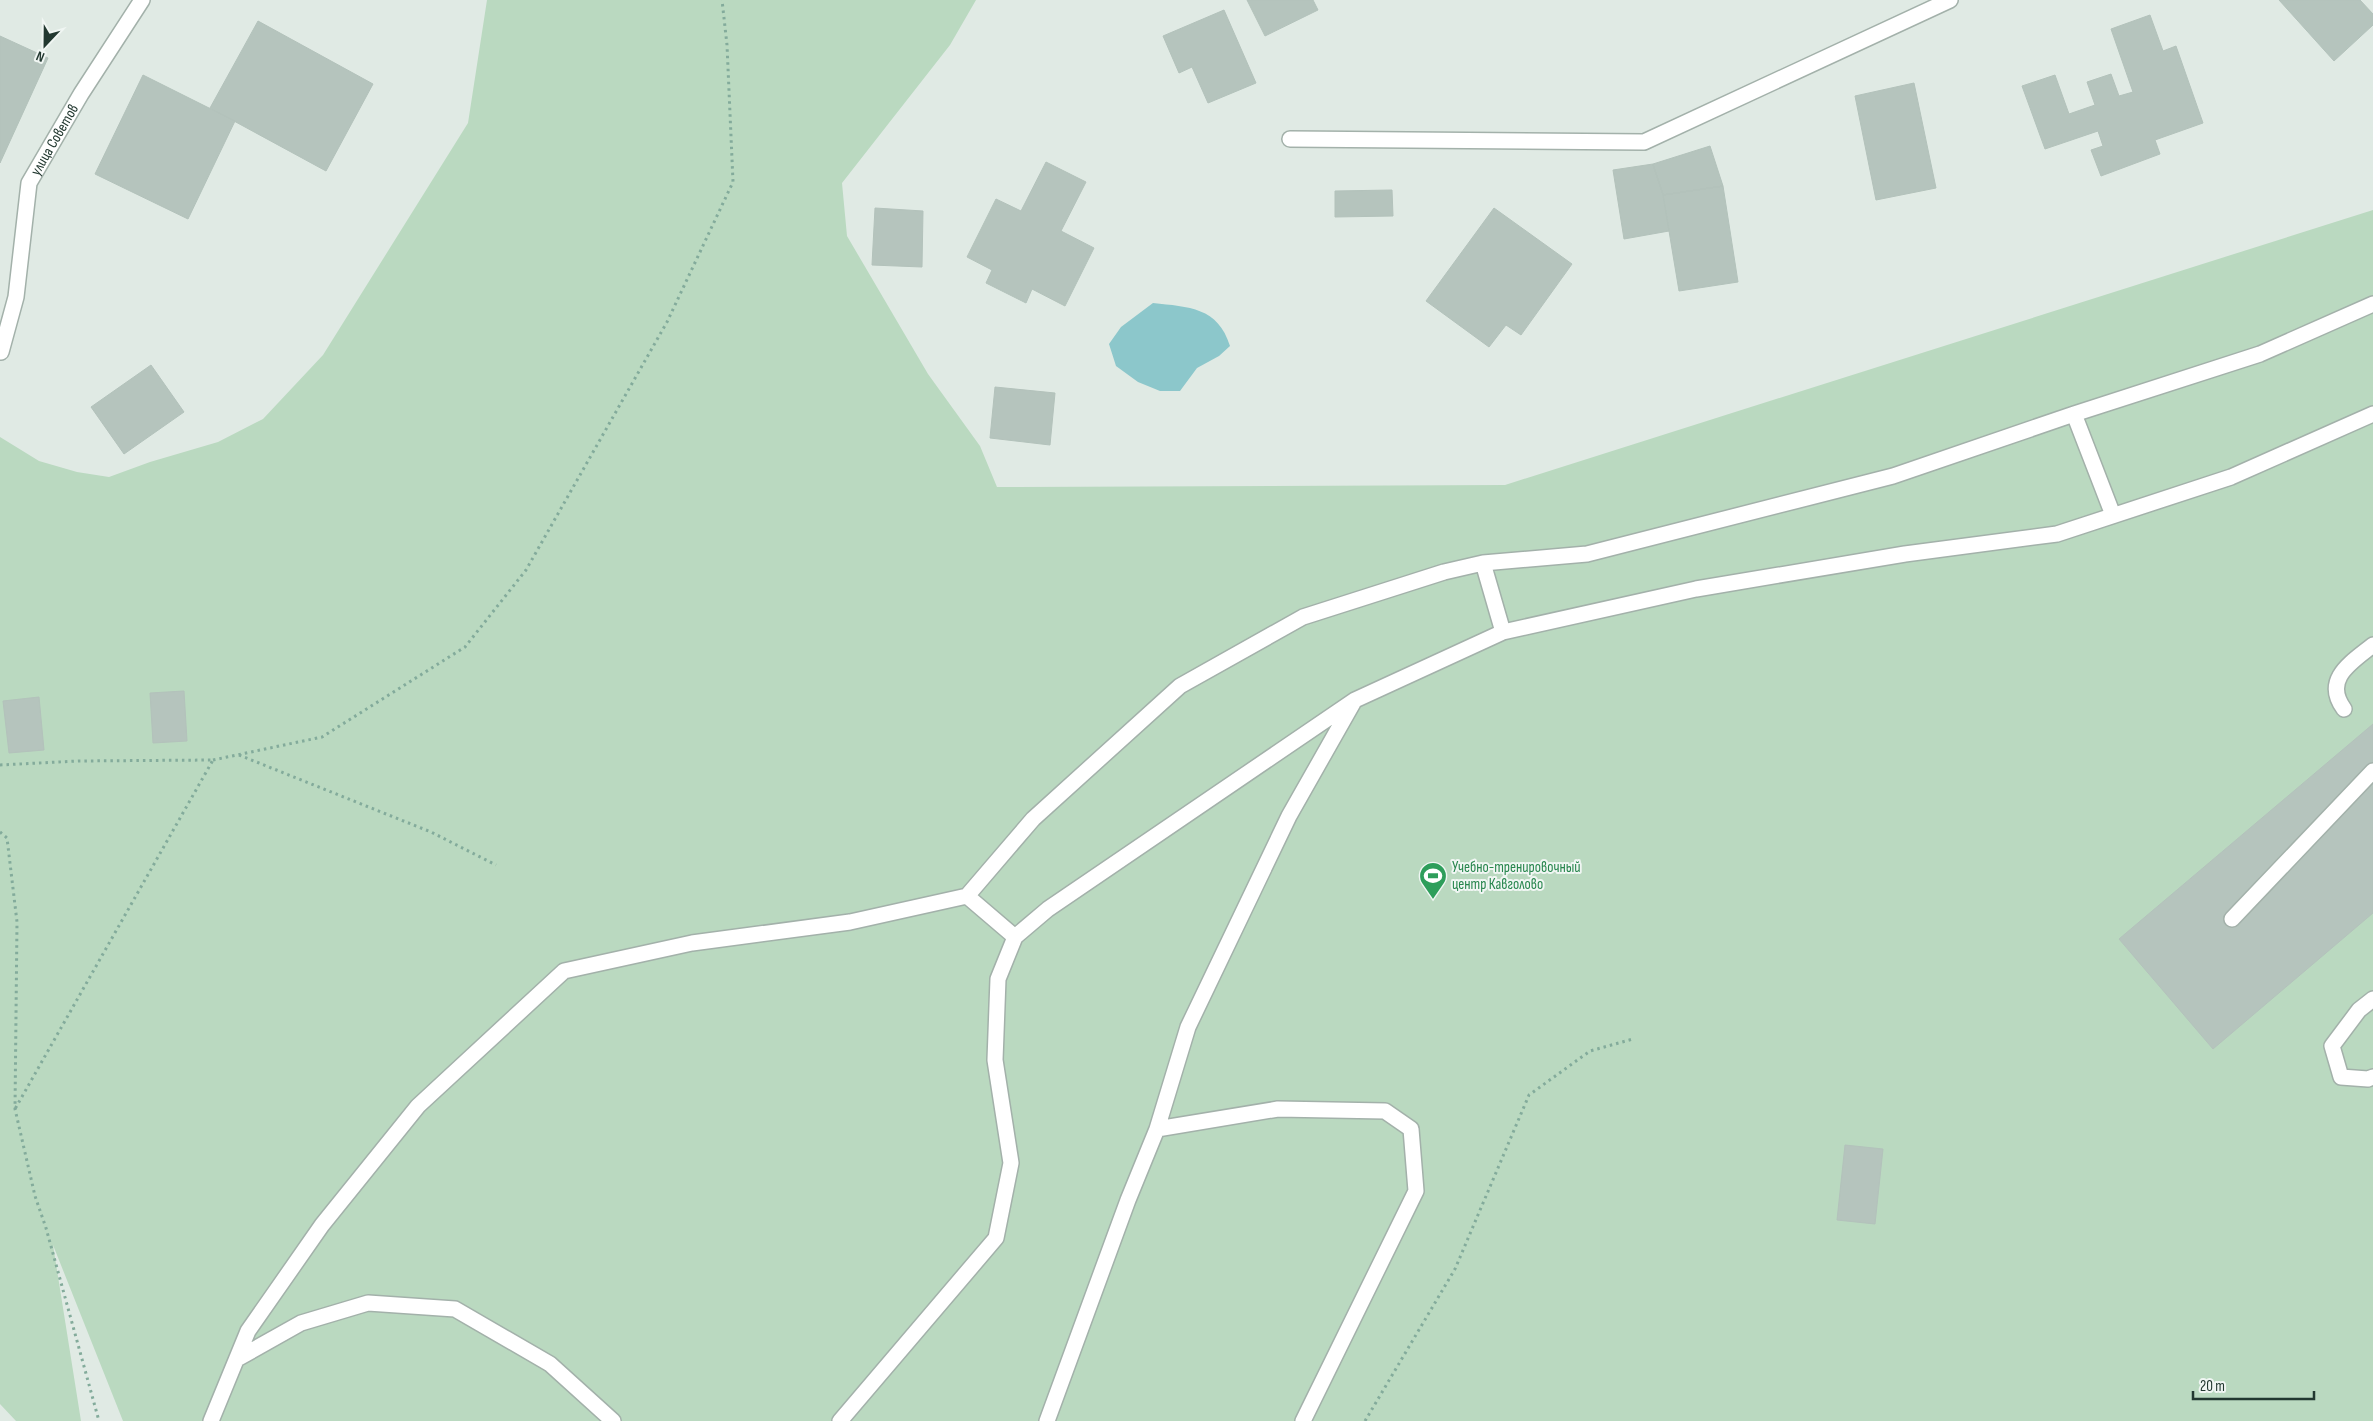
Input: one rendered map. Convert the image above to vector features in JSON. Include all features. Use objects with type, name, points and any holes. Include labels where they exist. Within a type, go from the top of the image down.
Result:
[{"type":"street","name":"улица Советов","points":[[1,352],[16,297],[29,183],[81,94],[142,0]]},
{"type":"street","points":[[1290,139],[1644,142],[1950,0]]},
{"type":"street","points":[[211,1421],[248,1330],[322,1225],[418,1106],[564,971],[692,942],[850,922],[968,896],[1033,818],[1180,686],[1303,617],[1444,572],[1483,563],[1587,554],[1893,476],[2074,414],[2260,354],[2373,304]]},
{"type":"street","points":[[2074,414],[2113,515]]},
{"type":"street","points":[[840,1421],[996,1238],[1011,1163],[995,1060],[998,979],[1015,937],[1048,909],[1355,700],[1503,632],[1696,589],[1905,554],[2057,534],[2231,477],[2373,414]]},
{"type":"street","points":[[1483,563],[1503,632]]},
{"type":"street","points":[[2344,710],[2339,702],[2336,687],[2342,669],[2373,645]]},
{"type":"street","points":[[1047,1421],[1128,1200],[1157,1129],[1188,1027],[1289,816],[1355,700]]},
{"type":"street","points":[[2232,919],[2373,771]]},
{"type":"street","points":[[968,896],[1015,937]]},
{"type":"street","points":[[2373,999],[2359,1010],[2332,1046],[2341,1077],[2368,1079],[2373,1077]]},
{"type":"street","points":[[1157,1129],[1278,1109],[1385,1111],[1411,1129],[1416,1191],[1303,1421]]},
{"type":"street","points":[[237,1359],[301,1323],[368,1303],[455,1309],[550,1364],[613,1421]]},
{"type":"path","points":[[0,765],[78,761],[213,760],[322,737],[465,646],[526,570],[667,322],[733,182],[728,45],[722,0]]},
{"type":"path","points":[[238,755],[431,832],[496,865]]},
{"type":"path","points":[[15,1109],[213,760]]},
{"type":"path","points":[[0,832],[6,838],[17,922],[15,1109],[36,1196],[99,1421]]},
{"type":"path","points":[[1365,1421],[1455,1269],[1529,1095],[1590,1051],[1633,1039]]},
{"type":"green space","name":"Учебно-тренировочный центр Кавголово","points":[[487,0],[976,0],[950,45],[842,183],[847,236],[928,374],[980,446],[997,487],[1505,485],[2373,210],[2373,1421],[123,1421],[53,1245],[81,1421],[16,1421],[0,1404],[0,437],[39,461],[77,472],[109,477],[150,462],[218,442],[263,419],[323,355],[468,123]]},
{"type":"water","points":[[1153,303],[1190,308],[1210,316],[1225,333],[1230,346],[1219,356],[1197,368],[1180,391],[1160,391],[1138,382],[1116,366],[1109,344],[1121,327]]},
{"type":"building","points":[[1247,0],[1313,0],[1318,10],[1265,36]]},
{"type":"building","points":[[2279,0],[2360,0],[2373,14],[2373,25],[2334,61]]},
{"type":"building","points":[[1224,10],[1256,83],[1208,103],[1192,67],[1179,73],[1163,36]]},
{"type":"building","points":[[2150,15],[2163,51],[2176,46],[2203,123],[2155,140],[2160,154],[2101,176],[2091,150],[2103,146],[2098,131],[2045,149],[2022,86],[2055,75],[2069,114],[2095,105],[2087,82],[2111,74],[2119,96],[2133,92],[2111,29]]},
{"type":"building","points":[[258,21],[373,84],[326,171],[210,108]]},
{"type":"building","points":[[0,36],[48,58],[0,163]]},
{"type":"building","points":[[143,75],[235,121],[188,219],[95,174]]},
{"type":"building","points":[[1914,83],[1936,188],[1876,200],[1855,96]]},
{"type":"building","points":[[1710,146],[1723,186],[1663,195],[1653,164]]},
{"type":"building","points":[[1046,162],[1086,182],[1061,231],[1094,248],[1065,306],[1032,289],[1026,303],[986,283],[992,270],[967,257],[996,199],[1021,211]]},
{"type":"building","points":[[1653,164],[1663,195],[1669,231],[1624,239],[1613,170]]},
{"type":"building","points":[[1723,186],[1738,282],[1679,291],[1663,195]]},
{"type":"building","points":[[1392,190],[1393,216],[1335,217],[1335,191]]},
{"type":"building","points":[[875,208],[923,211],[922,267],[872,265]]},
{"type":"building","points":[[1494,208],[1572,264],[1521,335],[1506,325],[1489,347],[1426,301]]},
{"type":"building","points":[[151,365],[184,412],[124,454],[91,407]]},
{"type":"building","points":[[995,387],[1055,393],[1050,445],[990,438]]},
{"type":"building","points":[[184,691],[187,741],[153,743],[150,693]]},
{"type":"building","points":[[39,697],[44,750],[9,753],[3,701]]},
{"type":"building","points":[[2373,724],[2373,913],[2213,1049],[2119,939]]},
{"type":"building","points":[[1845,1145],[1883,1149],[1875,1224],[1837,1220]]},
{"type":"place","name":"Учебно-тренировочный центр Кавголово","points":[[1433,900]]}]
